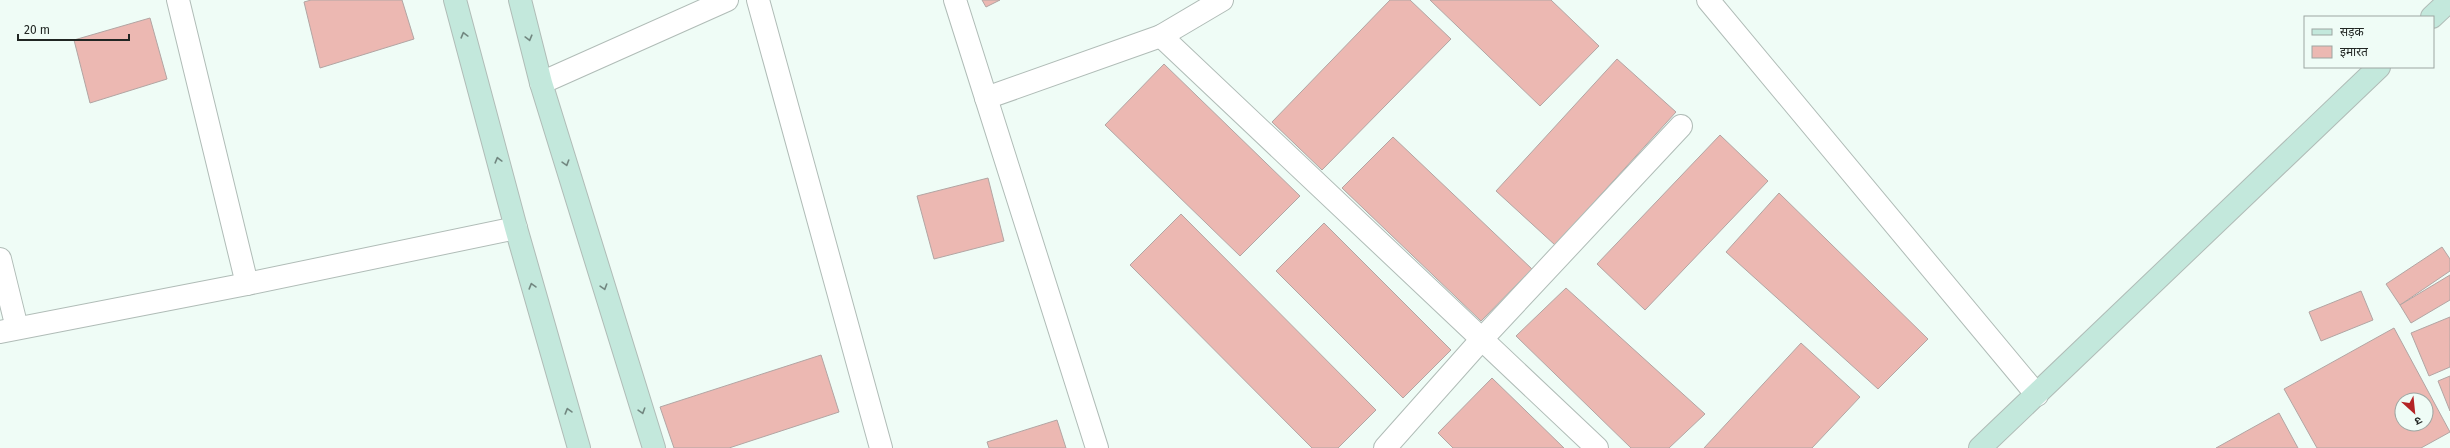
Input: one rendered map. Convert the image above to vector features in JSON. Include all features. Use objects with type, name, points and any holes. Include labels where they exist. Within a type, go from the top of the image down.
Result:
[{"type":"street","points":[[178,0],[247,284]]},
{"type":"street","points":[[455,0],[516,228],[579,448]]},
{"type":"street","points":[[520,0],[541,83],[654,448]]},
{"type":"street","points":[[541,83],[727,0]]},
{"type":"street","points":[[758,0],[881,448]]},
{"type":"street","points":[[956,0],[1097,448]]},
{"type":"street","points":[[986,98],[1161,36],[1222,0]]},
{"type":"street","points":[[1708,0],[2037,395]]},
{"type":"street","points":[[2433,16],[2450,0]]},
{"type":"street","points":[[1161,36],[1481,340],[1598,448]]},
{"type":"street","points":[[1980,448],[2378,68]]},
{"type":"street","points":[[1385,448],[1481,340],[1681,126]]},
{"type":"street","points":[[0,260],[9,330],[247,284],[516,228]]},
{"type":"building","points":[[311,0],[402,0],[414,39],[320,68],[304,2]]},
{"type":"building","points":[[982,0],[1000,0],[986,7]]},
{"type":"building","points":[[1390,0],[1410,0],[1451,39],[1322,170],[1272,122]]},
{"type":"building","points":[[1430,0],[1551,0],[1599,46],[1540,106]]},
{"type":"building","points":[[150,18],[167,79],[90,103],[74,40]]},
{"type":"building","points":[[1617,59],[1676,112],[1555,245],[1496,191]]},
{"type":"building","points":[[1164,64],[1300,196],[1240,256],[1105,125]]},
{"type":"building","points":[[1720,135],[1768,181],[1645,310],[1597,264]]},
{"type":"building","points":[[1393,137],[1532,269],[1481,321],[1342,188]]},
{"type":"building","points":[[988,178],[1004,241],[934,259],[917,196]]},
{"type":"building","points":[[1779,193],[1928,339],[1878,389],[1726,252]]},
{"type":"building","points":[[1181,214],[1376,410],[1338,448],[1312,448],[1130,265]]},
{"type":"building","points":[[1324,223],[1451,350],[1403,398],[1276,271]]},
{"type":"building","points":[[2442,247],[2450,259],[2450,271],[2400,305],[2386,284]]},
{"type":"building","points":[[2450,275],[2450,300],[2411,323],[2400,305]]},
{"type":"building","points":[[1566,288],[1705,414],[1669,448],[1631,448],[1516,336]]},
{"type":"building","points":[[2361,291],[2373,320],[2321,341],[2309,312]]},
{"type":"building","points":[[2450,317],[2450,367],[2429,376],[2411,333]]},
{"type":"building","points":[[2394,328],[2428,392],[2394,392],[2394,432],[2434,432],[2434,402],[2450,432],[2421,448],[2317,448],[2284,389]]},
{"type":"building","points":[[1801,343],[1860,397],[1812,448],[1704,448]]},
{"type":"building","points":[[821,355],[839,412],[729,448],[674,448],[660,407]]},
{"type":"building","points":[[2450,376],[2450,411],[2438,381]]},
{"type":"building","points":[[1492,378],[1564,448],[1453,448],[1438,433]]},
{"type":"building","points":[[2279,413],[2298,448],[2216,448]]},
{"type":"building","points":[[1057,420],[1066,448],[989,448],[987,442]]}]
